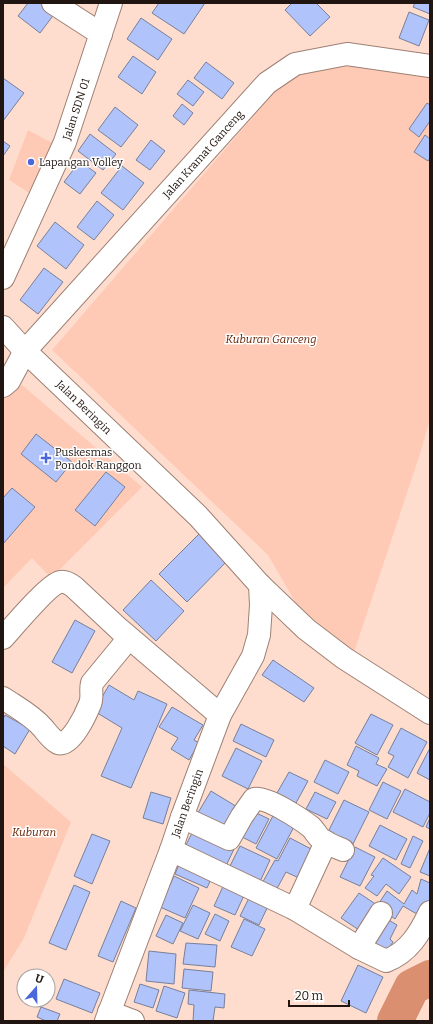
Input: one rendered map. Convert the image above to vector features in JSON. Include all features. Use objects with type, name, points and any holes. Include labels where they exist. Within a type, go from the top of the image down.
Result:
[{"type":"street","points":[[53,3],[101,34]]},
{"type":"street","name":"Jalan SDN 01","points":[[3,278],[65,142],[111,3]]},
{"type":"street","name":"Jalan Kramat Ganceng","points":[[3,386],[9,380],[24,351],[267,84],[295,64],[347,54],[430,66]]},
{"type":"street","name":"Jalan Beringin","points":[[3,328],[24,351],[198,516],[260,585],[306,629],[344,658],[428,707]]},
{"type":"street","points":[[3,638],[41,597],[55,584],[61,581],[74,587],[128,638],[220,715]]},
{"type":"street","name":"Jalan Beringin","points":[[107,1017],[171,850],[220,715],[253,656],[259,635],[261,605],[260,585]]},
{"type":"street","points":[[3,698],[32,717],[52,738],[63,743],[74,735],[90,704],[92,696],[92,683],[128,638]]},
{"type":"street","points":[[182,817],[229,839],[248,806],[254,799],[260,798],[283,809],[312,828],[319,838],[334,846],[295,909]]},
{"type":"street","points":[[171,850],[295,909],[358,948],[386,961],[391,960],[398,955],[415,940],[430,912]]},
{"type":"street","points":[[358,948],[381,913]]},
{"type":"street","points":[[107,1017],[133,1021]]},
{"type":"green space","name":"Kuburan Ganceng","points":[[367,61],[430,73],[430,419],[420,454],[354,652],[298,607],[268,555],[52,350],[289,75]]},
{"type":"green space","name":"Lapangan Volley","points":[[28,130],[54,144],[34,196],[9,180]]},
{"type":"green space","points":[[22,385],[142,487],[51,578],[32,558],[3,588],[3,398]]},
{"type":"green space","name":"Kuburan","points":[[3,764],[71,822],[24,938],[3,972]]},
{"type":"building","points":[[28,3],[42,3],[55,13],[40,33],[18,16]]},
{"type":"building","points":[[159,3],[205,3],[184,34],[152,13]]},
{"type":"building","points":[[292,3],[316,3],[330,17],[310,36],[285,10]]},
{"type":"building","points":[[415,3],[430,3],[430,14],[413,7]]},
{"type":"building","points":[[409,12],[429,20],[419,46],[399,38]]},
{"type":"building","points":[[141,18],[172,39],[158,60],[127,39]]},
{"type":"building","points":[[133,56],[156,72],[142,94],[118,77]]},
{"type":"building","points":[[206,62],[234,83],[222,99],[194,78]]},
{"type":"building","points":[[3,78],[24,93],[3,121]]},
{"type":"building","points":[[188,80],[204,92],[193,106],[177,94]]},
{"type":"building","points":[[427,103],[430,105],[430,121],[419,137],[409,129]]},
{"type":"building","points":[[182,104],[193,113],[184,125],[173,116]]},
{"type":"building","points":[[115,107],[138,125],[121,147],[98,130]]},
{"type":"building","points":[[90,134],[116,154],[103,170],[78,151]]},
{"type":"building","points":[[425,135],[430,139],[430,158],[428,161],[414,152]]},
{"type":"building","points":[[151,140],[165,151],[150,170],[136,160]]},
{"type":"building","points":[[3,141],[10,146],[3,156]]},
{"type":"building","points":[[80,161],[96,173],[80,194],[64,182]]},
{"type":"building","points":[[122,166],[144,183],[123,210],[101,193]]},
{"type":"building","points":[[97,201],[114,215],[94,240],[77,227]]},
{"type":"building","points":[[55,222],[84,245],[66,269],[37,246]]},
{"type":"building","points":[[44,268],[63,282],[38,314],[20,300]]},
{"type":"building","name":"Puskesmas Pondok Ranggon","points":[[36,434],[72,462],[56,482],[21,454]]},
{"type":"building","points":[[106,472],[125,487],[95,526],[75,510]]},
{"type":"building","points":[[12,488],[35,507],[3,544],[3,498]]},
{"type":"building","points":[[201,532],[228,560],[187,602],[159,574]]},
{"type":"building","points":[[151,580],[184,611],[156,641],[123,610]]},
{"type":"building","points":[[75,620],[95,631],[72,673],[52,662]]},
{"type":"building","points":[[273,660],[314,688],[304,702],[262,675]]},
{"type":"building","points":[[109,685],[134,700],[138,691],[167,704],[131,788],[101,776],[122,728],[94,711]]},
{"type":"building","points":[[172,707],[203,725],[194,740],[199,743],[189,760],[171,749],[178,738],[159,727]]},
{"type":"building","points":[[371,714],[393,725],[377,755],[355,743]]},
{"type":"building","points":[[5,715],[30,729],[15,754],[3,746],[3,719]]},
{"type":"building","points":[[241,724],[274,740],[266,757],[233,741]]},
{"type":"building","points":[[401,728],[427,742],[408,778],[388,767],[394,756],[388,753]]},
{"type":"building","points":[[356,746],[379,758],[376,764],[387,769],[377,786],[357,776],[359,771],[347,765]]},
{"type":"building","points":[[236,748],[262,761],[248,789],[222,776]]},
{"type":"building","points":[[430,748],[430,780],[417,773]]},
{"type":"building","points":[[325,760],[349,772],[338,794],[314,782]]},
{"type":"building","points":[[289,772],[308,781],[296,803],[277,793]]},
{"type":"building","points":[[383,782],[401,791],[387,819],[369,810]]},
{"type":"building","points":[[405,789],[430,802],[430,813],[423,827],[393,812]]},
{"type":"building","points":[[211,791],[239,808],[224,833],[196,816]]},
{"type":"building","points":[[151,792],[171,798],[163,824],[143,818]]},
{"type":"building","points":[[315,792],[336,802],[327,819],[306,809]]},
{"type":"building","points":[[344,800],[369,812],[352,846],[327,834]]},
{"type":"building","points":[[250,810],[269,819],[256,844],[238,835]]},
{"type":"building","points":[[275,812],[296,823],[277,859],[256,848]]},
{"type":"building","points":[[430,818],[430,829],[426,827]]},
{"type":"building","points":[[380,825],[407,839],[396,860],[369,846]]},
{"type":"building","points":[[194,829],[235,847],[224,870],[184,849]]},
{"type":"building","points":[[92,834],[110,841],[92,884],[74,876]]},
{"type":"building","points":[[413,836],[423,841],[410,868],[401,864]]},
{"type":"building","points":[[290,838],[315,851],[301,879],[286,872],[274,894],[260,887],[275,860],[278,861]]},
{"type":"building","points":[[240,846],[270,860],[258,886],[227,872]]},
{"type":"building","points":[[355,847],[375,857],[360,886],[340,877]]},
{"type":"building","points":[[430,848],[430,876],[420,872]]},
{"type":"building","points":[[383,858],[411,877],[399,894],[386,884],[377,896],[365,888],[374,876],[371,875]]},
{"type":"building","points":[[181,860],[213,875],[207,888],[175,874]]},
{"type":"building","points":[[174,876],[199,888],[185,918],[160,907]]},
{"type":"building","points":[[421,879],[430,883],[430,899],[422,917],[403,906],[395,919],[377,906],[387,891],[404,904],[412,890],[417,894]]},
{"type":"building","points":[[226,880],[247,889],[235,915],[214,906]]},
{"type":"building","points":[[74,885],[90,892],[66,950],[49,943]]},
{"type":"building","points":[[359,893],[377,905],[359,930],[341,918]]},
{"type":"building","points":[[251,894],[270,902],[259,925],[240,916]]},
{"type":"building","points":[[121,901],[136,908],[113,962],[98,956]]},
{"type":"building","points":[[193,905],[210,913],[198,939],[180,931]]},
{"type":"building","points":[[215,914],[229,921],[220,941],[205,934]]},
{"type":"building","points":[[166,915],[183,923],[173,944],[156,936]]},
{"type":"building","points":[[382,916],[397,925],[390,939],[393,942],[385,954],[369,943]]},
{"type":"building","points":[[244,919],[265,929],[252,956],[231,947]]},
{"type":"building","points":[[186,943],[217,945],[215,967],[183,964]]},
{"type":"building","points":[[149,951],[176,954],[174,984],[146,981]]},
{"type":"building","points":[[358,965],[383,977],[366,1013],[341,1001]]},
{"type":"building","points":[[184,969],[213,972],[211,991],[182,988]]},
{"type":"building","points":[[64,979],[100,993],[92,1013],[56,999]]},
{"type":"building","points":[[140,984],[159,990],[153,1008],[134,1002]]},
{"type":"building","points":[[164,986],[185,993],[177,1018],[156,1011]]},
{"type":"building","points":[[189,990],[225,994],[224,1008],[215,1007],[213,1021],[193,1021],[194,1005],[188,1004]]},
{"type":"building","points":[[41,1008],[60,1014],[57,1021],[46,1021],[37,1017]]},
{"type":"waterway","points":[[395,1021],[412,987],[430,978]]},
{"type":"place","name":"Lapangan Volley","points":[[31,162]]},
{"type":"place","name":"Puskesmas Pondok Ranggon","points":[[46,458]]}]
